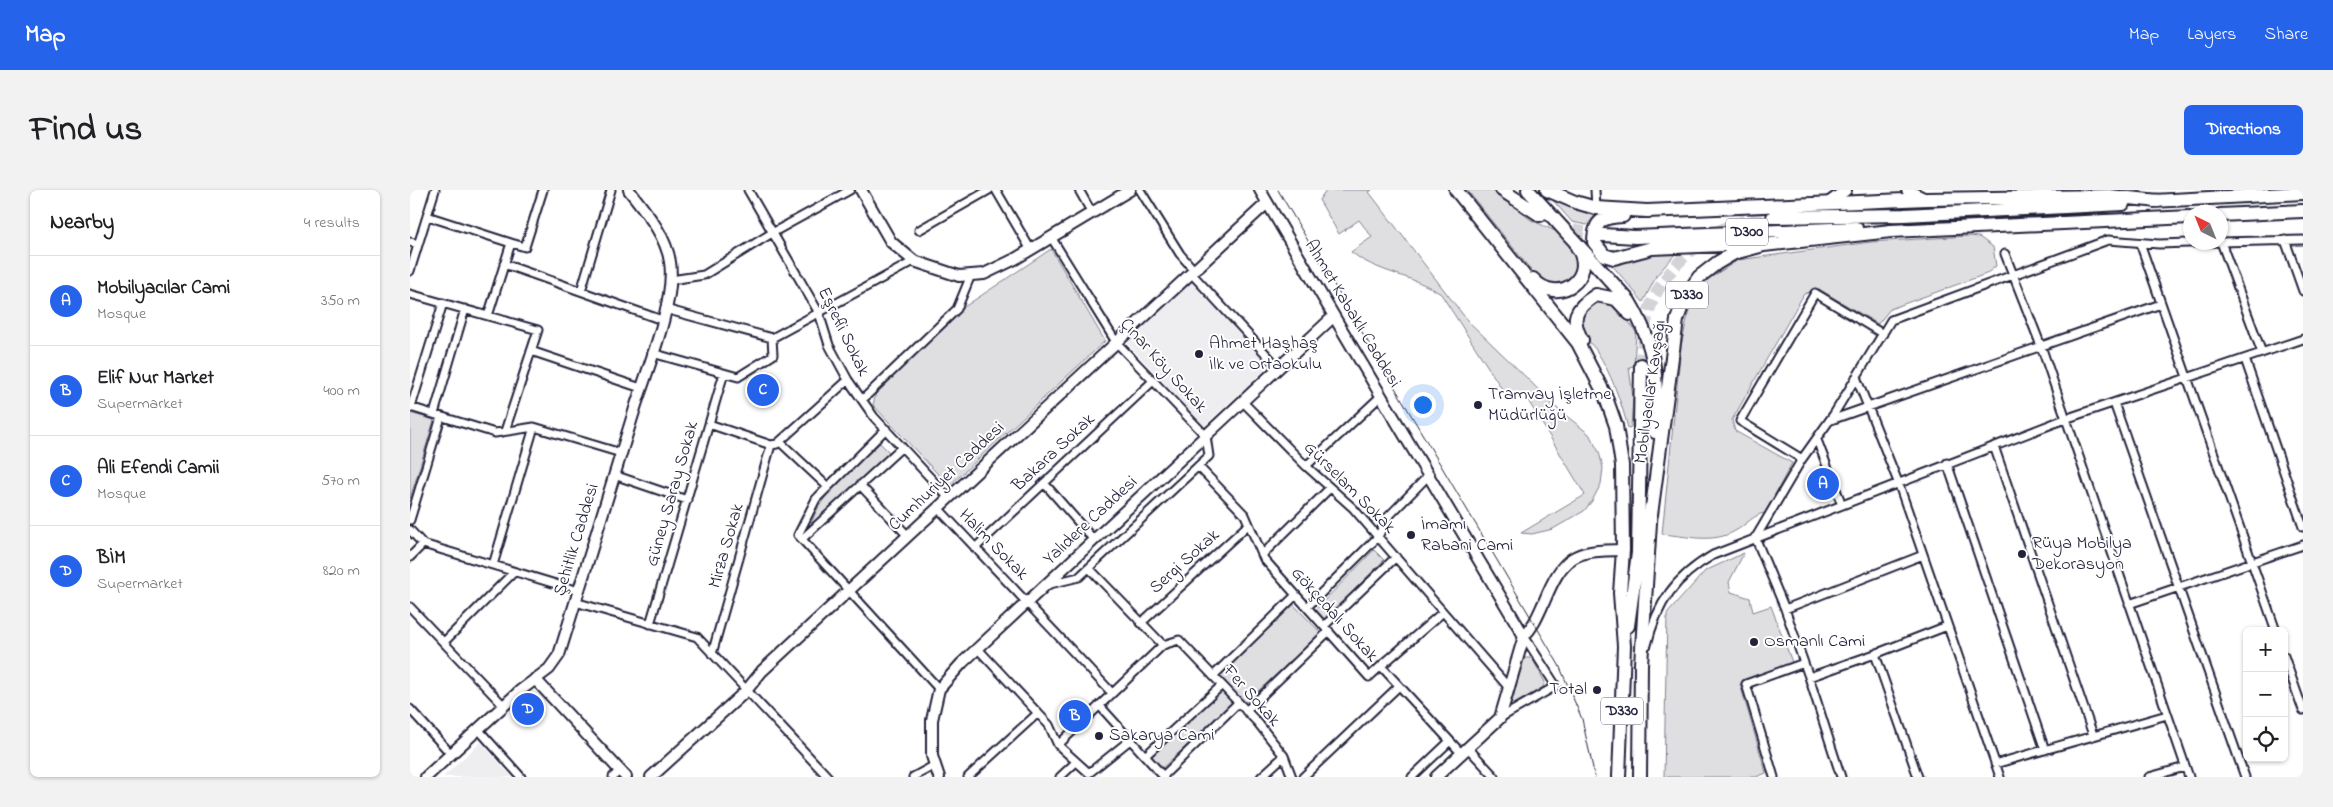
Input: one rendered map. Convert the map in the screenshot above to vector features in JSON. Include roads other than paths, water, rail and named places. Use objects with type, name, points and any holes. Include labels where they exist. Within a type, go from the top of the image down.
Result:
[{"type":"highway","name":"Mobilyacılar Kavşağı","points":[[1456,190],[1578,343],[1597,378],[1611,411],[1620,445],[1624,550],[1620,593],[1624,646]]},
{"type":"highway","points":[[1502,190],[1540,216]]},
{"type":"highway","name":"Mobilyacılar Kavşağı","points":[[1528,190],[1630,301],[1653,352],[1657,392],[1651,515]]},
{"type":"highway","name":"D300","points":[[1547,190],[1575,202],[1596,208],[1647,211],[1927,199],[2109,196],[2159,201]]},
{"type":"highway","points":[[1773,217],[1904,215],[2303,193]]},
{"type":"highway","points":[[1647,211],[1631,215],[1608,217],[1599,223],[1594,229],[1594,242],[1598,250],[1604,255],[1614,258],[1652,248],[1796,242]]},
{"type":"highway","points":[[2228,216],[2303,211]]},
{"type":"highway","points":[[1501,247],[1538,284],[1550,290],[1558,291],[1569,287],[1582,272],[1583,260],[1579,250],[1554,217]]},
{"type":"highway","name":"D330","points":[[1891,231],[2183,217]]},
{"type":"highway","name":"D300","points":[[1603,235],[1636,236],[1857,228],[1891,231]]},
{"type":"highway","name":"Mobilyacılar Kavşağı","points":[[1651,515],[1677,320],[1686,297],[1699,277],[1734,253],[1764,245],[1891,231]]},
{"type":"highway","points":[[1597,378],[1592,356],[1575,327],[1576,314],[1588,300],[1596,295],[1616,299],[1646,336]]},
{"type":"highway","name":"Mobilyacılar Kavşağı","points":[[1624,646],[1638,552],[1641,366]]},
{"type":"highway","name":"D330","points":[[1640,777],[1641,664],[1651,515]]},
{"type":"highway","name":"D330","points":[[1620,777],[1624,646]]},
{"type":"highway","points":[[1640,759],[1644,777]]},
{"type":"street","points":[[410,270],[435,190]]},
{"type":"street","points":[[427,216],[525,247],[542,190]]},
{"type":"street","points":[[581,292],[611,190]]},
{"type":"street","name":"Şehitlik Caddesi","points":[[426,777],[504,706],[549,669],[559,655],[662,320],[671,280],[670,260],[660,234],[629,190]]},
{"type":"street","name":"Eşrefli Sokak","points":[[748,190],[819,313],[829,345],[848,380],[886,429],[949,498]]},
{"type":"street","points":[[671,280],[704,275],[772,233],[850,190]]},
{"type":"street","points":[[861,190],[891,242],[914,261],[959,276],[984,274],[1051,238],[1130,190]]},
{"type":"street","points":[[919,230],[989,190]]},
{"type":"street","points":[[996,190],[1030,250]]},
{"type":"street","points":[[1079,190],[1092,213]]},
{"type":"street","points":[[1140,190],[1192,272],[1279,368]]},
{"type":"street","name":"Ahmet Kabaklı Caddesi","points":[[1260,190],[1333,317],[1382,395],[1524,636]]},
{"type":"street","points":[[1595,190],[1596,208]]},
{"type":"street","points":[[1827,203],[1846,190]]},
{"type":"street","points":[[1907,190],[1927,199]]},
{"type":"street","name":"Cumhuriyet Caddesi","points":[[651,777],[746,691],[762,671],[1267,202]]},
{"type":"street","name":"Çınar Köy Sokak","points":[[1051,238],[1116,342],[1206,436]]},
{"type":"street","points":[[1756,537],[1802,459],[1818,440],[1891,320],[2108,240],[2140,243],[2183,242]]},
{"type":"street","points":[[2285,240],[2300,274],[2303,291]]},
{"type":"street","points":[[2228,242],[2303,240]]},
{"type":"street","points":[[410,242],[418,244]]},
{"type":"street","points":[[488,316],[511,243]]},
{"type":"street","points":[[2140,243],[2275,627]]},
{"type":"street","points":[[2223,250],[2262,353]]},
{"type":"street","points":[[2005,254],[2041,346],[2189,777]]},
{"type":"street","points":[[665,309],[772,338],[914,261]]},
{"type":"street","points":[[504,264],[662,320]]},
{"type":"street","points":[[862,400],[957,309],[971,275]]},
{"type":"street","points":[[1802,459],[1740,421],[1815,293],[1883,334]]},
{"type":"street","points":[[410,294],[538,330],[505,431]]},
{"type":"street","points":[[443,303],[410,407],[495,433],[534,427],[621,453]]},
{"type":"street","points":[[1830,420],[2161,304]]},
{"type":"street","points":[[410,520],[465,309]]},
{"type":"street","name":"Yalıdere Caddesi","points":[[939,689],[978,648],[1333,317]]},
{"type":"street","points":[[652,353],[738,377],[773,356],[772,338]]},
{"type":"street","points":[[1641,664],[1656,614],[1667,596],[1682,578],[1713,555],[1898,482],[2066,419],[2303,339]]},
{"type":"street","points":[[531,351],[641,388]]},
{"type":"street","points":[[2245,359],[2303,527]]},
{"type":"street","name":"Güney Saray Sokak","points":[[650,624],[724,373]]},
{"type":"street","points":[[1856,377],[1898,482],[2000,777]]},
{"type":"street","points":[[709,424],[771,446],[780,442],[848,380]]},
{"type":"street","name":"Bakara Sokak","points":[[975,548],[1153,381]]},
{"type":"street","points":[[1306,466],[1382,395]]},
{"type":"street","name":"Gürselam Sokak","points":[[1242,402],[1306,466],[1353,508],[1509,688]]},
{"type":"street","points":[[2114,403],[2245,777]]},
{"type":"street","points":[[492,565],[534,427]]},
{"type":"street","points":[[886,429],[816,499],[798,535],[939,689],[932,720],[932,756],[939,777]]},
{"type":"street","points":[[1046,585],[1079,577],[1089,568],[1209,456],[1206,436]]},
{"type":"street","points":[[1818,440],[1842,505]]},
{"type":"street","points":[[780,442],[828,487]]},
{"type":"street","name":"Mirza Sokak","points":[[712,654],[771,446]]},
{"type":"street","points":[[1994,446],[2093,735]]},
{"type":"street","points":[[802,539],[902,447]]},
{"type":"street","points":[[1947,464],[2045,750]]},
{"type":"street","name":"Gökçedalı Sokak","points":[[1198,466],[1245,515],[1262,555],[1369,677],[1381,666],[1450,741],[1465,751],[1495,777]]},
{"type":"street","points":[[614,475],[687,500]]},
{"type":"street","points":[[1307,607],[1378,537],[1387,518],[1429,475]]},
{"type":"street","points":[[1044,484],[1094,540]]},
{"type":"street","points":[[860,485],[908,536]]},
{"type":"street","points":[[1262,555],[1330,488]]},
{"type":"street","name":"Halim Sokak","points":[[938,508],[1112,693]]},
{"type":"street","name":"Sergi Sokak","points":[[1141,623],[1249,524]]},
{"type":"street","points":[[410,530],[423,544],[514,572],[650,624],[697,638],[828,777]]},
{"type":"street","points":[[1756,537],[1785,609],[1841,777]]},
{"type":"street","points":[[410,557],[423,544]]},
{"type":"street","points":[[2129,604],[2179,589],[2303,545]]},
{"type":"street","points":[[1500,718],[1524,636],[1533,626],[1555,576],[1563,566],[1586,552],[1624,550]]},
{"type":"street","points":[[1785,609],[1923,555]]},
{"type":"street","points":[[1246,711],[1396,557]]},
{"type":"street","points":[[1058,745],[1162,645],[1089,568]]},
{"type":"street","points":[[444,642],[514,572]]},
{"type":"street","points":[[1212,676],[1296,595]]},
{"type":"street","points":[[410,607],[504,706]]},
{"type":"street","points":[[1381,666],[1443,612]]},
{"type":"street","points":[[1809,678],[1948,626]]},
{"type":"street","points":[[1436,777],[1500,718],[1556,686],[1524,636]]},
{"type":"street","name":"Fer Sokak","points":[[1162,645],[1179,640],[1246,711],[1284,756],[1292,777]]},
{"type":"street","points":[[978,648],[1049,725],[1058,745],[1089,773],[1130,740]]},
{"type":"street","points":[[1875,654],[1918,777]]},
{"type":"street","points":[[1775,777],[1746,684],[1804,663]]},
{"type":"street","points":[[2288,667],[2303,710]]},
{"type":"street","points":[[535,680],[620,775]]},
{"type":"street","points":[[1145,756],[1222,686]]},
{"type":"street","points":[[1303,777],[1399,686]]},
{"type":"street","points":[[1099,706],[1163,776],[1238,703]]},
{"type":"street","points":[[410,709],[451,754]]},
{"type":"street","points":[[968,777],[1038,713]]},
{"type":"street","points":[[1995,764],[2168,715]]},
{"type":"street","points":[[478,729],[521,777]]},
{"type":"street","points":[[1412,777],[1450,741]]},
{"type":"street","points":[[1260,777],[1284,756]]},
{"type":"street","points":[[1060,777],[1076,762]]},
{"type":"street","points":[[913,777],[935,765]]},
{"type":"street","points":[[2148,777],[2185,768]]},
{"type":"tunnel","points":[[1641,365],[1644,331],[1648,314],[1654,298],[1670,272],[1692,250],[1718,231],[1752,218],[1773,217]]},
{"type":"tunnel","points":[[1556,223],[1576,231],[1603,235]]},
{"type":"tram line","points":[[1278,190],[1559,665],[1582,719],[1595,777]]},
{"type":"place","name":"Ahmet Haşhaş İlk ve Ortaokulu","points":[[1199,354]]},
{"type":"place","name":"Ali Efendi Camii","points":[[763,390]]},
{"type":"place","name":"Tramvay İşletme Müdürlüğü","points":[[1478,405]]},
{"type":"place","name":"Mobilyacılar Cami","points":[[1823,484]]},
{"type":"place","name":"İmamı Rabani Cami","points":[[1411,535]]},
{"type":"place","name":"Rüya Mobilya Dekorasyon","points":[[2022,554]]},
{"type":"place","name":"Osmanlı Cami","points":[[1754,642]]},
{"type":"place","name":"Total","points":[[1597,690]]},
{"type":"place","name":"BİM","points":[[528,709]]},
{"type":"place","name":"Elif Nur Market","points":[[1075,716]]},
{"type":"place","name":"Sakarya Cami","points":[[1099,736]]}]
